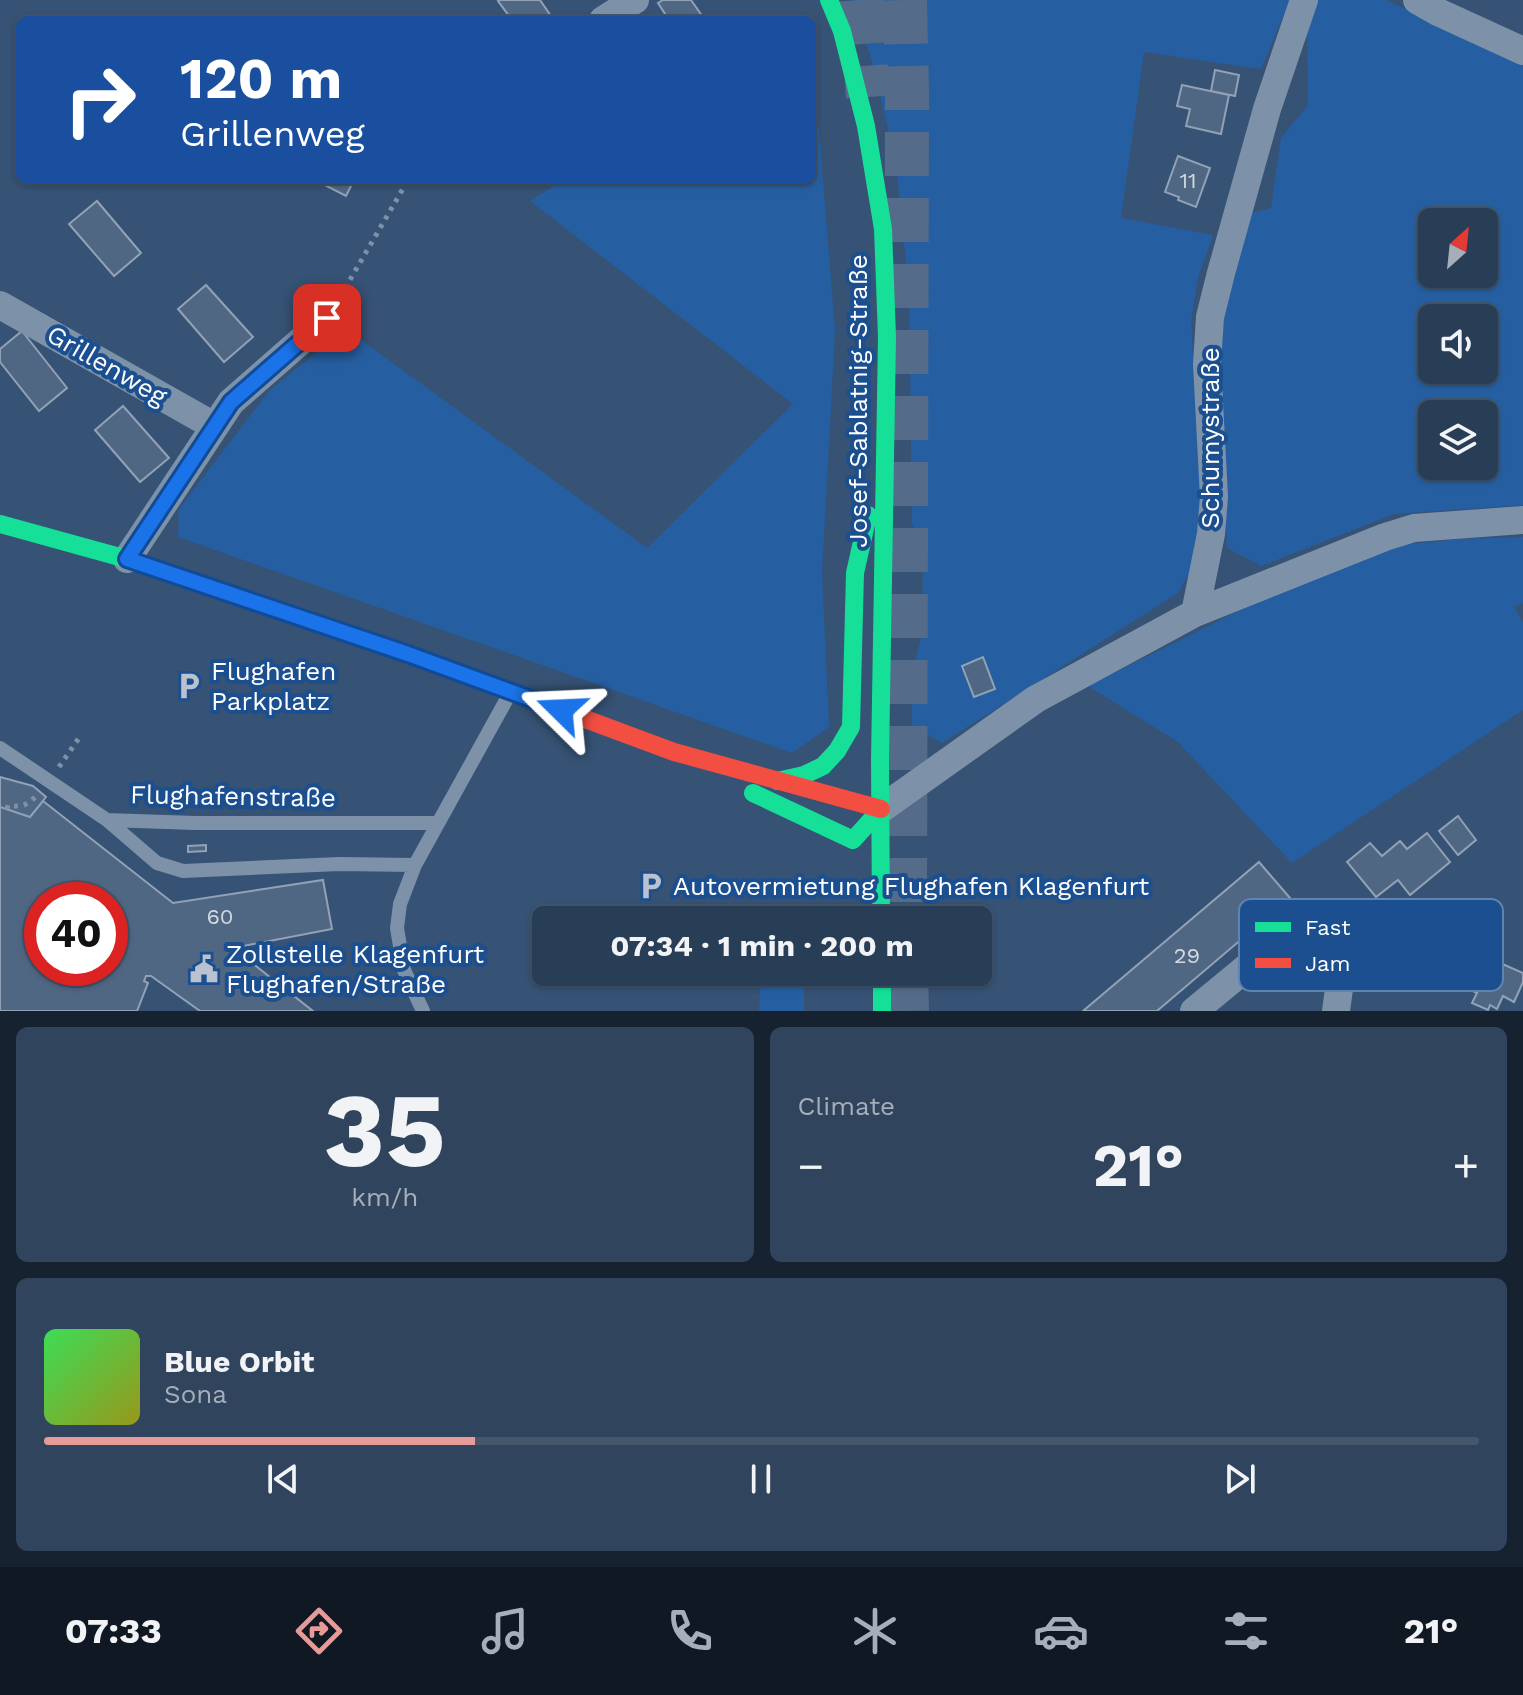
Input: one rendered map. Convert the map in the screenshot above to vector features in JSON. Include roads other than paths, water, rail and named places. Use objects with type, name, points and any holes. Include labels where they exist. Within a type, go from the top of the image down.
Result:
[{"type":"street","points":[[609,16],[635,0]]},
{"type":"street","name":"Josef-Sablatnig-Straße","points":[[829,0],[842,31],[866,126],[883,229],[887,337],[881,906]]},
{"type":"street","name":"Schumystraße","points":[[1195,613],[1211,534],[1214,497],[1207,364],[1210,317],[1267,109],[1304,0]]},
{"type":"street","points":[[1436,4],[1523,51]]},
{"type":"street","name":"Grillenweg","points":[[0,305],[214,426]]},
{"type":"street","points":[[127,559],[231,402],[327,318]]},
{"type":"street","points":[[777,781],[805,776],[828,763],[840,749],[851,727],[855,573],[864,526],[885,462]]},
{"type":"street","points":[[674,752],[853,840],[881,809],[1036,699],[1195,613],[1414,528],[1523,520]]},
{"type":"street","points":[[0,524],[127,559],[408,654],[674,752],[881,809]]},
{"type":"street","points":[[1194,1011],[1239,974]]},
{"type":"street","points":[[882,986],[882,1011]]},
{"type":"street","points":[[1336,1011],[1339,991]]},
{"type":"lane","points":[[423,1011],[404,970],[397,928],[400,904],[415,865],[511,692]]},
{"type":"lane","name":"Flughafenstraße","points":[[0,748],[107,820],[438,823]]},
{"type":"lane","points":[[107,820],[157,863],[183,871],[339,864],[415,865]]},
{"type":"tunnel","points":[[861,0],[868,97]]},
{"type":"tunnel","points":[[905,0],[905,906]]},
{"type":"tunnel","points":[[906,986],[907,1011]]},
{"type":"place","name":"Flughafen Parkplatz","points":[[189,686]]},
{"type":"place","name":"Autovermietung Flughafen Klagenfurt","points":[[651,886]]},
{"type":"place","name":"Zollstelle Klagenfurt Flughafen/Straße","points":[[204,969]]}]
